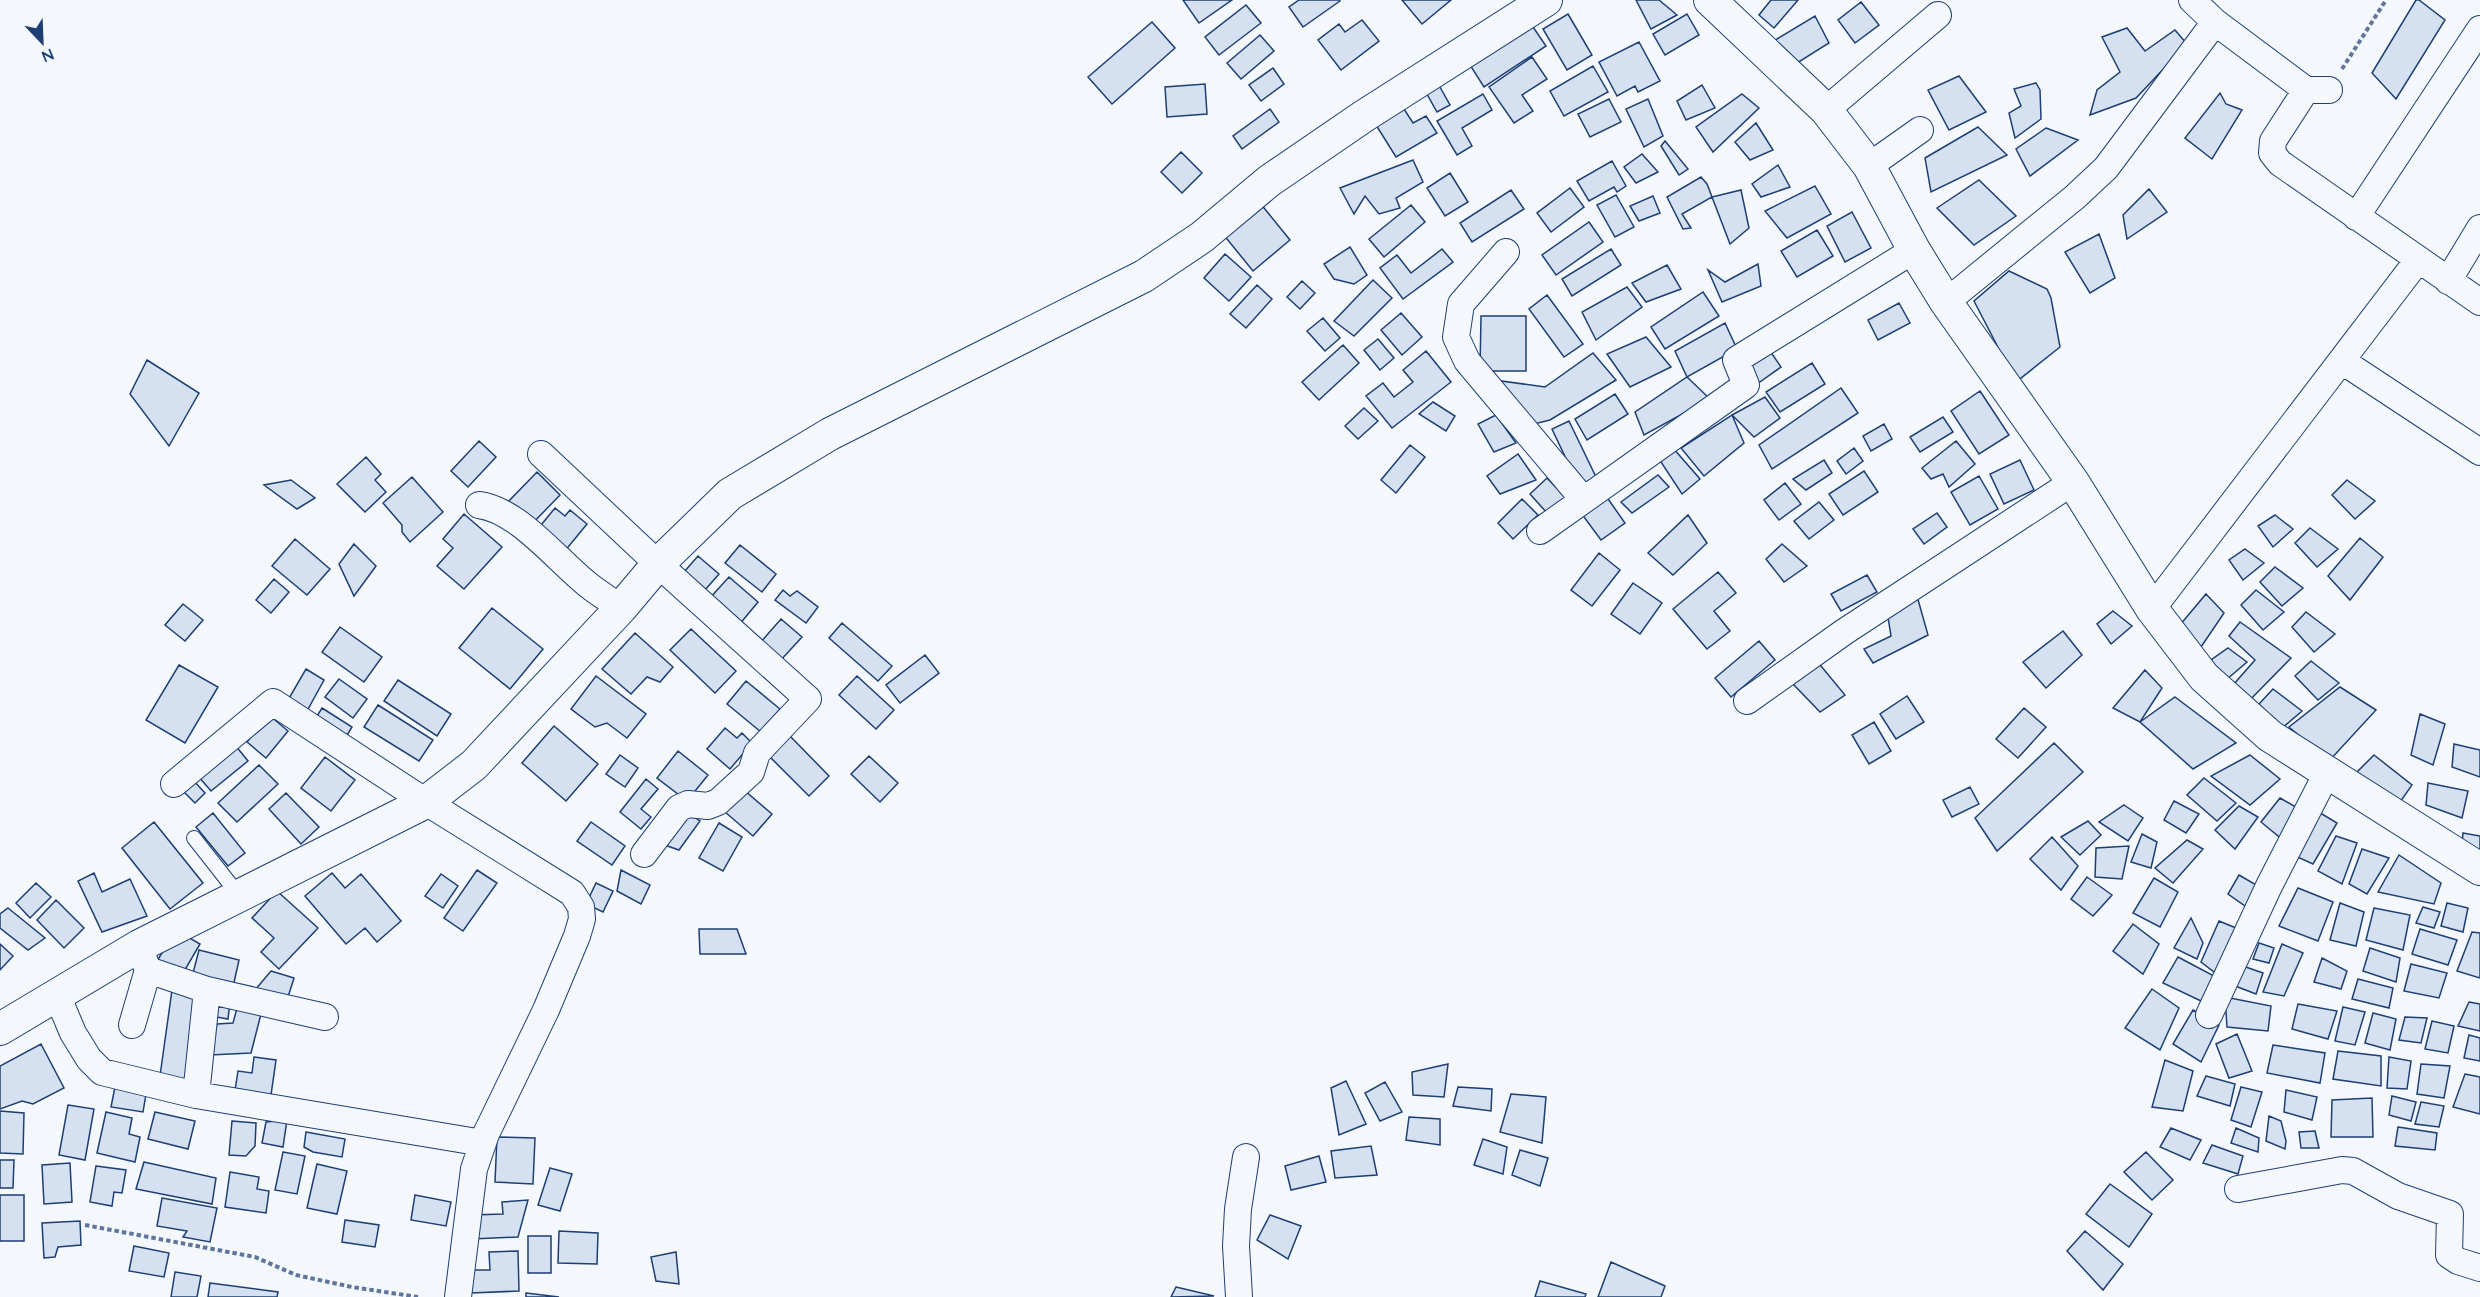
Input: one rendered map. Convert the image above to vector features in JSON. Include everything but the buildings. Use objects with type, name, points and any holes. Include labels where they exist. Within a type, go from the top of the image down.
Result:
[{"type":"street","points":[[0,1029],[57,995],[143,958],[238,894],[426,802],[474,765],[621,608],[658,564],[730,494],[830,434],[1144,276],[1202,237],[1269,181],[1364,116],[1546,0]]},
{"type":"street","points":[[1710,0],[1826,110],[1869,166],[1914,250],[1946,302],[2073,482],[2152,609],[2204,677],[2270,736],[2480,869]]},
{"type":"street","points":[[2192,0],[2216,22],[2318,90],[2273,141],[2272,153],[2280,163],[2480,302]]},
{"type":"street","points":[[1826,110],[1938,15]]},
{"type":"street","points":[[1946,302],[2048,220],[2106,168],[2216,22]]},
{"type":"street","points":[[2356,217],[2480,30]]},
{"type":"street","points":[[1869,166],[1920,130]]},
{"type":"street","points":[[2448,281],[2480,228]]},
{"type":"street","points":[[1540,531],[1746,385],[1736,360],[1914,250]]},
{"type":"street","points":[[1506,252],[1461,304],[1456,337],[1467,362],[1584,499]]},
{"type":"street","points":[[2152,609],[2418,260]]},
{"type":"street","points":[[2342,361],[2480,452]]},
{"type":"street","points":[[541,454],[658,564],[808,699],[758,753],[751,772],[745,778],[732,787],[718,802],[708,806],[688,804],[679,808],[644,854]]},
{"type":"street","points":[[1747,701],[1844,632],[2073,482]]},
{"type":"street","points":[[480,505],[498,510],[508,516],[588,585],[621,608]]},
{"type":"street","points":[[174,784],[273,702],[426,802],[572,893],[581,906],[582,919],[569,956],[483,1143],[474,1169],[458,1297]]},
{"type":"street","points":[[2209,1015],[2269,886],[2327,773]]},
{"type":"street","points":[[143,958],[207,990],[325,1017]]},
{"type":"street","points":[[132,1025],[143,958]]},
{"type":"street","points":[[196,1095],[207,990]]},
{"type":"street","points":[[57,995],[73,1033],[89,1059],[102,1072],[196,1095],[483,1143]]},
{"type":"street","points":[[1239,1297],[1236,1246],[1238,1209],[1246,1157]]},
{"type":"street","points":[[2238,1189],[2342,1170],[2353,1171],[2398,1196],[2447,1212],[2452,1217],[2450,1255],[2457,1262],[2480,1268]]},
{"type":"lane","points":[[194,837],[238,894]]},
{"type":"path","points":[[2318,90],[2386,0]]},
{"type":"path","points":[[86,1225],[255,1257],[296,1275],[352,1287],[418,1297]]}]
